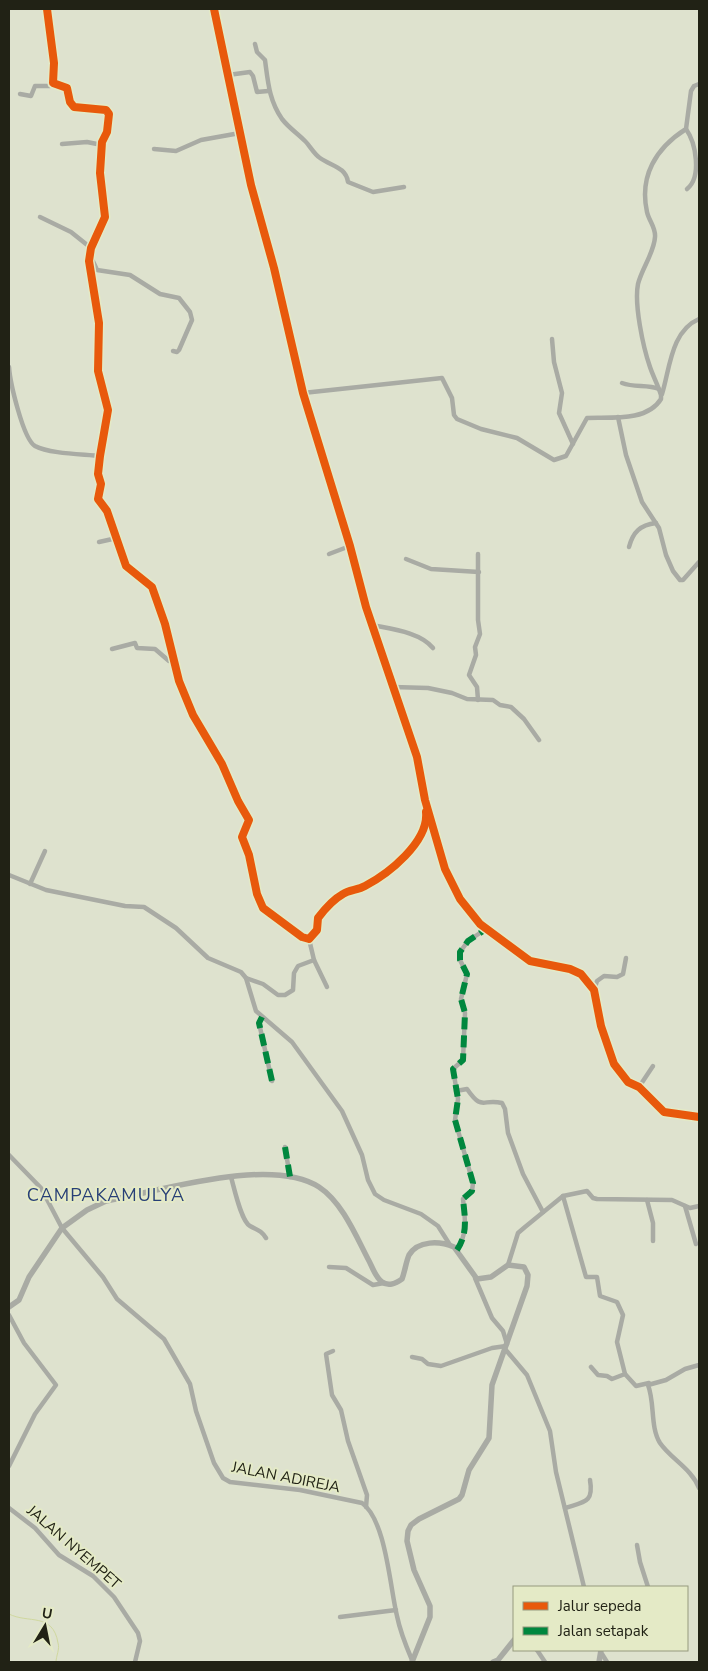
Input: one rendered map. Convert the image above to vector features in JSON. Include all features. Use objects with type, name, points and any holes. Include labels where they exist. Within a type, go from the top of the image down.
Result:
[{"type":"street","points":[[47,9],[54,62],[53,83]]},
{"type":"street","points":[[214,9],[240,134],[303,394],[350,546],[372,625],[416,757],[425,800],[445,870],[471,916],[486,929],[530,961],[578,972],[594,990]]},
{"type":"street","points":[[255,44],[257,52],[265,60],[268,91],[276,110],[289,128],[303,139],[318,156],[345,173],[348,182],[375,192],[404,188]]},
{"type":"street","points":[[228,75],[251,73],[257,92],[268,91]]},
{"type":"street","points":[[20,94],[31,96],[35,86],[50,86],[53,83]]},
{"type":"street","points":[[53,83],[67,88],[70,102],[74,107],[109,111],[108,125],[102,145],[100,184],[105,217],[90,250],[89,261],[99,322],[98,371],[108,410],[98,474],[101,484],[97,494],[107,511],[126,566],[152,586],[165,624],[174,663],[193,715],[222,764],[238,801],[249,820],[242,837],[263,908],[302,937],[309,939]]},
{"type":"street","points":[[687,190],[691,186],[694,177],[693,140],[686,130],[691,91],[694,86],[699,84]]},
{"type":"street","points":[[661,395],[647,358],[638,304],[638,286],[655,237],[647,214],[644,188],[651,168],[663,147],[673,137],[686,130]]},
{"type":"street","points":[[154,149],[176,151],[201,140],[240,134]]},
{"type":"street","points":[[62,144],[87,142],[102,145]]},
{"type":"street","points":[[694,177],[699,174]]},
{"type":"street","points":[[40,217],[72,232],[90,250],[97,270],[130,275],[160,294],[179,298],[190,312],[192,320],[179,350],[177,352],[174,350]]},
{"type":"street","points":[[303,394],[442,378],[452,398],[454,416],[462,422],[496,434],[517,438],[554,460],[566,456],[587,418],[643,414],[660,402],[677,340],[688,325],[699,319]]},
{"type":"street","points":[[552,339],[554,362],[562,393],[559,413],[573,444]]},
{"type":"street","points":[[9,367],[24,429],[31,444],[43,449],[100,456]]},
{"type":"street","points":[[622,383],[634,386],[647,385],[659,389]]},
{"type":"street","points":[[618,417],[630,468],[642,502],[656,523],[673,571],[680,580],[683,580],[699,562]]},
{"type":"street","points":[[629,547],[634,532],[645,525],[656,523]]},
{"type":"street","points":[[99,542],[117,538]]},
{"type":"street","points":[[329,554],[350,546]]},
{"type":"street","points":[[478,554],[478,620],[480,634],[475,647],[476,655],[469,675],[477,687],[478,700]]},
{"type":"street","points":[[406,558],[436,570],[479,572]]},
{"type":"street","points":[[372,625],[409,634],[425,641],[433,648]]},
{"type":"street","points":[[112,649],[134,643],[137,648],[155,649],[174,663]]},
{"type":"street","points":[[393,687],[428,688],[452,693],[464,698],[493,700],[500,705],[510,707],[524,719],[538,740]]},
{"type":"street","points":[[309,939],[317,930],[318,918],[342,894],[365,886],[386,872],[397,864],[414,844],[426,824],[425,800]]},
{"type":"street","points":[[30,884],[45,851]]},
{"type":"street","points":[[9,875],[46,890],[94,901],[144,907],[176,928],[208,958],[241,972],[246,978],[256,1011],[292,1042],[342,1111],[362,1155],[368,1180],[375,1194],[384,1200],[421,1214],[438,1226],[474,1277],[492,1318],[502,1331],[506,1346],[527,1375],[550,1431],[584,1586]]},
{"type":"street","points":[[456,1250],[464,1238],[466,1219],[463,1199],[472,1191],[473,1183],[455,1120],[458,1099],[453,1070],[463,1057],[465,1012],[461,999],[467,980],[460,952],[468,940],[486,929]]},
{"type":"street","points":[[309,939],[314,960],[327,987]]},
{"type":"street","points":[[626,958],[623,974],[618,977],[604,976],[597,981],[594,990],[601,1026],[614,1064],[628,1082],[639,1087],[664,1112],[699,1117]]},
{"type":"street","points":[[246,978],[263,984],[278,995],[285,995],[293,990],[294,973],[298,966],[314,960]]},
{"type":"street","points":[[262,1017],[259,1022],[272,1081]]},
{"type":"street","points":[[639,1087],[652,1066]]},
{"type":"street","points":[[456,1091],[467,1089],[478,1102],[486,1104],[498,1102],[503,1105],[508,1133],[523,1174],[543,1212]]},
{"type":"street","points":[[285,1147],[290,1177]]},
{"type":"street","points":[[9,1155],[41,1188],[62,1228]]},
{"type":"street","points":[[9,1307],[19,1300],[29,1276],[62,1228],[87,1210],[106,1201],[230,1177],[266,1174],[290,1177],[316,1186],[327,1193],[349,1226],[377,1277],[384,1283]]},
{"type":"street","points":[[230,1177],[242,1214],[250,1226],[261,1231],[266,1238]]},
{"type":"street","points":[[474,1277],[480,1280],[491,1277],[508,1265],[518,1233],[563,1196],[583,1190],[587,1191],[595,1199],[672,1200],[690,1208],[699,1206]]},
{"type":"street","points":[[563,1196],[586,1277],[597,1277],[600,1297],[617,1302],[622,1313],[617,1342],[625,1374],[636,1386],[666,1380],[673,1374],[699,1365]]},
{"type":"street","points":[[647,1200],[653,1224],[653,1241]]},
{"type":"street","points":[[685,1206],[696,1244]]},
{"type":"street","name":"JALAN ADIREJA","points":[[62,1228],[103,1277],[117,1299],[164,1339],[190,1384],[196,1411],[214,1463],[223,1478],[230,1482],[300,1490],[362,1503],[366,1506]]},
{"type":"street","points":[[328,1266],[346,1268],[373,1285],[394,1284],[402,1279],[408,1257],[418,1247],[440,1242],[450,1245]]},
{"type":"street","points":[[412,1661],[430,1617],[430,1606],[414,1570],[407,1541],[408,1531],[411,1525],[419,1518],[459,1499],[462,1495],[469,1470],[488,1438],[492,1385],[528,1280],[524,1267],[508,1265]]},
{"type":"street","points":[[9,1315],[24,1343],[56,1385],[35,1414],[9,1466]]},
{"type":"street","points":[[412,1357],[422,1359],[428,1364],[441,1366],[492,1348],[506,1346]]},
{"type":"street","points":[[333,1351],[326,1354],[332,1395],[340,1407],[348,1441],[367,1495],[366,1506],[376,1525],[390,1569],[396,1610],[412,1661]]},
{"type":"street","points":[[591,1367],[598,1375],[607,1376],[612,1379],[625,1374]]},
{"type":"street","points":[[649,1383],[656,1429],[661,1444],[687,1471],[699,1488]]},
{"type":"street","points":[[566,1507],[584,1502],[589,1498],[591,1492],[590,1480]]},
{"type":"street","name":"JALAN NYEMPET","points":[[9,1508],[35,1528],[59,1554],[93,1576],[114,1597],[138,1633],[140,1642],[135,1662]]},
{"type":"street","points":[[637,1545],[648,1586]]},
{"type":"street","points":[[340,1617],[396,1610]]},
{"type":"street","points":[[493,1662],[498,1660],[509,1643],[513,1641]]},
{"type":"street","points":[[538,1651],[545,1662]]},
{"type":"street","points":[[599,1662],[601,1652]]},
{"type":"street","points":[[601,1652],[607,1662]]},
{"type":"waterway","points":[[9,1614],[39,1621],[51,1627],[55,1633],[58,1645],[56,1662]]},
{"type":"marked path","points":[[457,1250],[464,1232],[463,1199],[472,1191],[473,1183],[455,1120],[458,1099],[453,1069],[463,1060],[465,1013],[461,999],[467,974],[460,960],[460,952],[468,941],[486,929]]},
{"type":"marked path","points":[[262,1017],[259,1023],[272,1081]]},
{"type":"marked path","points":[[285,1147],[290,1177]]},
{"type":"cycle path","points":[[47,9],[54,63],[53,83],[67,88],[70,102],[74,107],[106,110],[109,114],[107,132],[102,142],[100,173],[105,217],[91,248],[89,261],[99,323],[98,371],[108,410],[100,456],[98,474],[101,484],[98,499],[107,511],[126,566],[152,587],[165,624],[179,681],[193,715],[222,764],[238,801],[249,820],[242,837],[249,855],[257,894],[263,908],[302,937],[309,939],[317,930],[318,918],[326,908],[345,893],[362,887],[385,874],[405,856],[421,835],[426,812]]},
{"type":"cycle path","points":[[214,9],[251,185],[274,268],[303,393],[350,546],[366,607],[417,757],[425,800],[445,869],[460,899],[480,924],[530,961],[570,969],[581,974],[594,990],[601,1026],[614,1064],[628,1082],[639,1087],[664,1112],[699,1117]]},
{"type":"district","name":"CAMPAKAMULYA","points":[[106,1195]]}]
